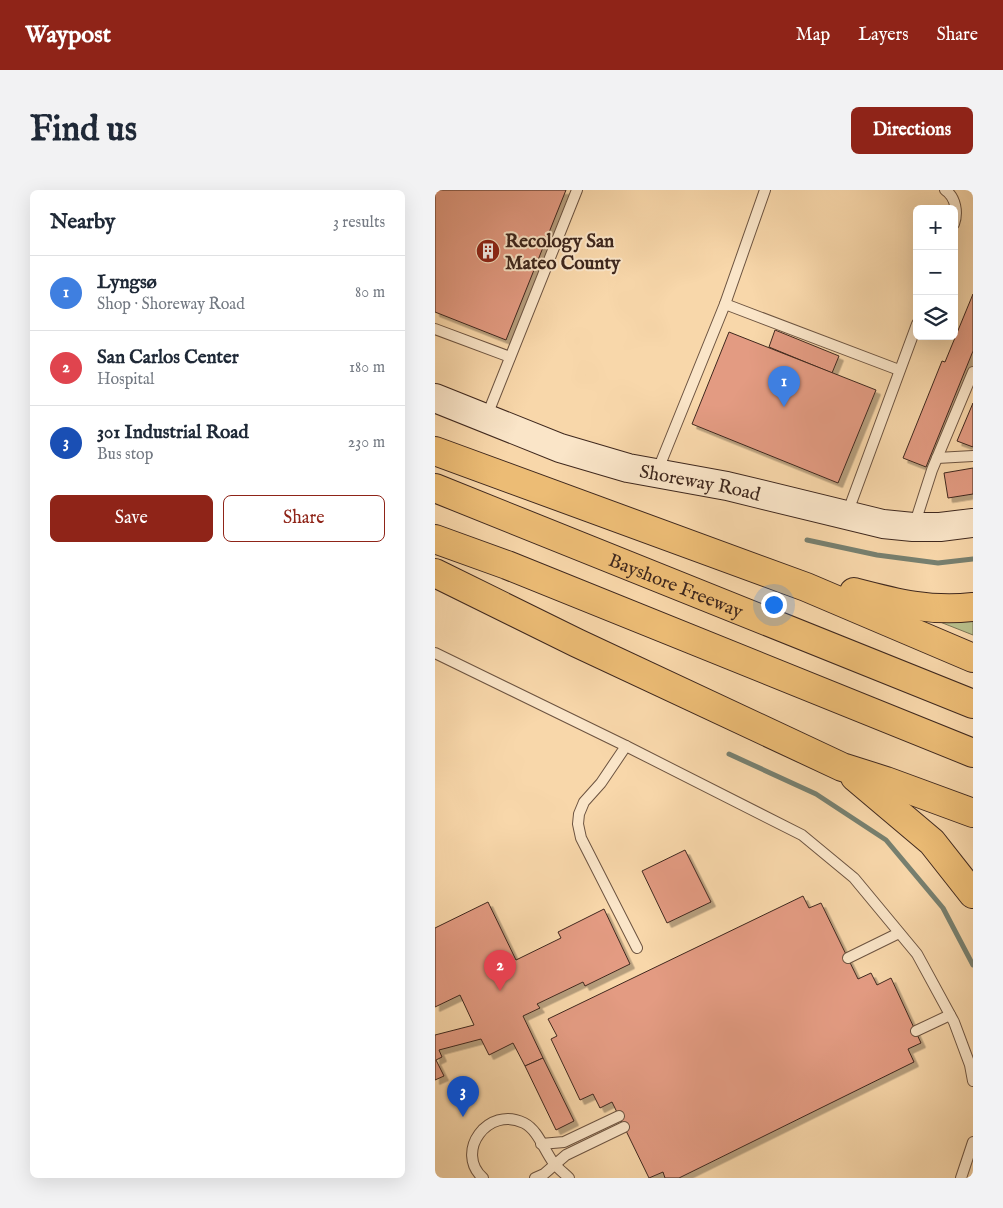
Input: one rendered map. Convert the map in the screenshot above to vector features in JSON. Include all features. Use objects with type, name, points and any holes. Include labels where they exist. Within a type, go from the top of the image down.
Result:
[{"type":"highway","points":[[435,450],[806,587],[973,658]]},
{"type":"highway","name":"Bayshore Freeway","points":[[435,488],[973,704]]},
{"type":"highway","points":[[435,539],[516,569],[973,754]]},
{"type":"highway","points":[[435,573],[577,643],[842,767],[887,780],[973,813]]},
{"type":"highway","points":[[806,587],[852,592],[905,606],[934,608],[973,607]]},
{"type":"highway","points":[[842,767],[932,842],[973,894]]},
{"type":"street","name":"Shoreway Road","points":[[435,398],[560,448],[628,468],[727,486],[883,524],[913,527],[973,523]]},
{"type":"lane","points":[[486,418],[577,190]]},
{"type":"lane","points":[[657,473],[725,304],[765,190]]},
{"type":"lane","points":[[945,190],[954,200],[955,205]]},
{"type":"lane","points":[[725,304],[899,370]]},
{"type":"lane","points":[[435,329],[510,357]]},
{"type":"lane","points":[[846,515],[913,334]]},
{"type":"lane","points":[[913,527],[937,458],[973,372]]},
{"type":"lane","points":[[937,458],[973,456]]},
{"type":"lane","points":[[435,653],[626,746],[802,836],[854,878],[917,954],[950,1015],[971,1065],[973,1081]]},
{"type":"lane","points":[[626,746],[601,783],[584,802],[577,824],[581,838],[637,948]]},
{"type":"lane","points":[[848,958],[899,933]]},
{"type":"lane","points":[[916,1032],[950,1015]]},
{"type":"lane","points":[[541,1144],[564,1142],[619,1116]]},
{"type":"lane","points":[[483,1178],[473,1162],[473,1149],[477,1136],[486,1126],[498,1119],[512,1118],[525,1123],[535,1132],[554,1164],[569,1178]]},
{"type":"lane","points":[[535,1178],[544,1174],[566,1155],[624,1127]]},
{"type":"lane","points":[[961,1178],[973,1142]]},
{"type":"green space","points":[[973,619],[973,635],[935,620]]},
{"type":"building","name":"Recology San Mateo County","points":[[435,190],[566,190],[506,340],[435,312]]},
{"type":"building","points":[[973,294],[973,351],[926,467],[903,458],[942,361],[945,362],[954,340],[958,340],[958,330]]},
{"type":"building","points":[[775,330],[839,356],[832,373],[769,347]]},
{"type":"building","points":[[729,332],[876,390],[838,483],[692,424]]},
{"type":"building","points":[[973,403],[973,447],[957,441]]},
{"type":"building","points":[[973,468],[973,494],[948,498],[944,473]]},
{"type":"building","points":[[685,850],[711,902],[667,923],[642,871]]},
{"type":"building","points":[[803,896],[809,908],[821,903],[858,979],[871,973],[877,985],[891,978],[921,1043],[908,1049],[914,1062],[679,1178],[665,1178],[663,1172],[649,1178],[612,1102],[600,1108],[593,1094],[580,1100],[551,1039],[557,1036],[548,1019]]},
{"type":"building","points":[[488,902],[516,960],[561,938],[558,932],[604,909],[630,964],[585,986],[583,982],[537,1004],[540,1008],[523,1016],[543,1058],[525,1066],[513,1043],[489,1055],[481,1039],[439,1050],[442,1057],[436,1060],[444,1076],[435,1080],[435,1035],[474,1025],[460,995],[435,1007],[435,928]]},
{"type":"building","points":[[543,1058],[574,1121],[556,1130],[525,1066]]},
{"type":"waterway","points":[[807,540],[877,555],[938,563],[973,559]]},
{"type":"waterway","points":[[729,754],[816,794],[886,840],[943,908],[973,965]]},
{"type":"place","name":"Recology San Mateo County","points":[[488,251]]},
{"type":"place","name":"Lyngsø","points":[[784,407]]},
{"type":"place","name":"San Carlos Center","points":[[500,991]]},
{"type":"place","name":"301 Industrial Road","points":[[463,1117]]}]
